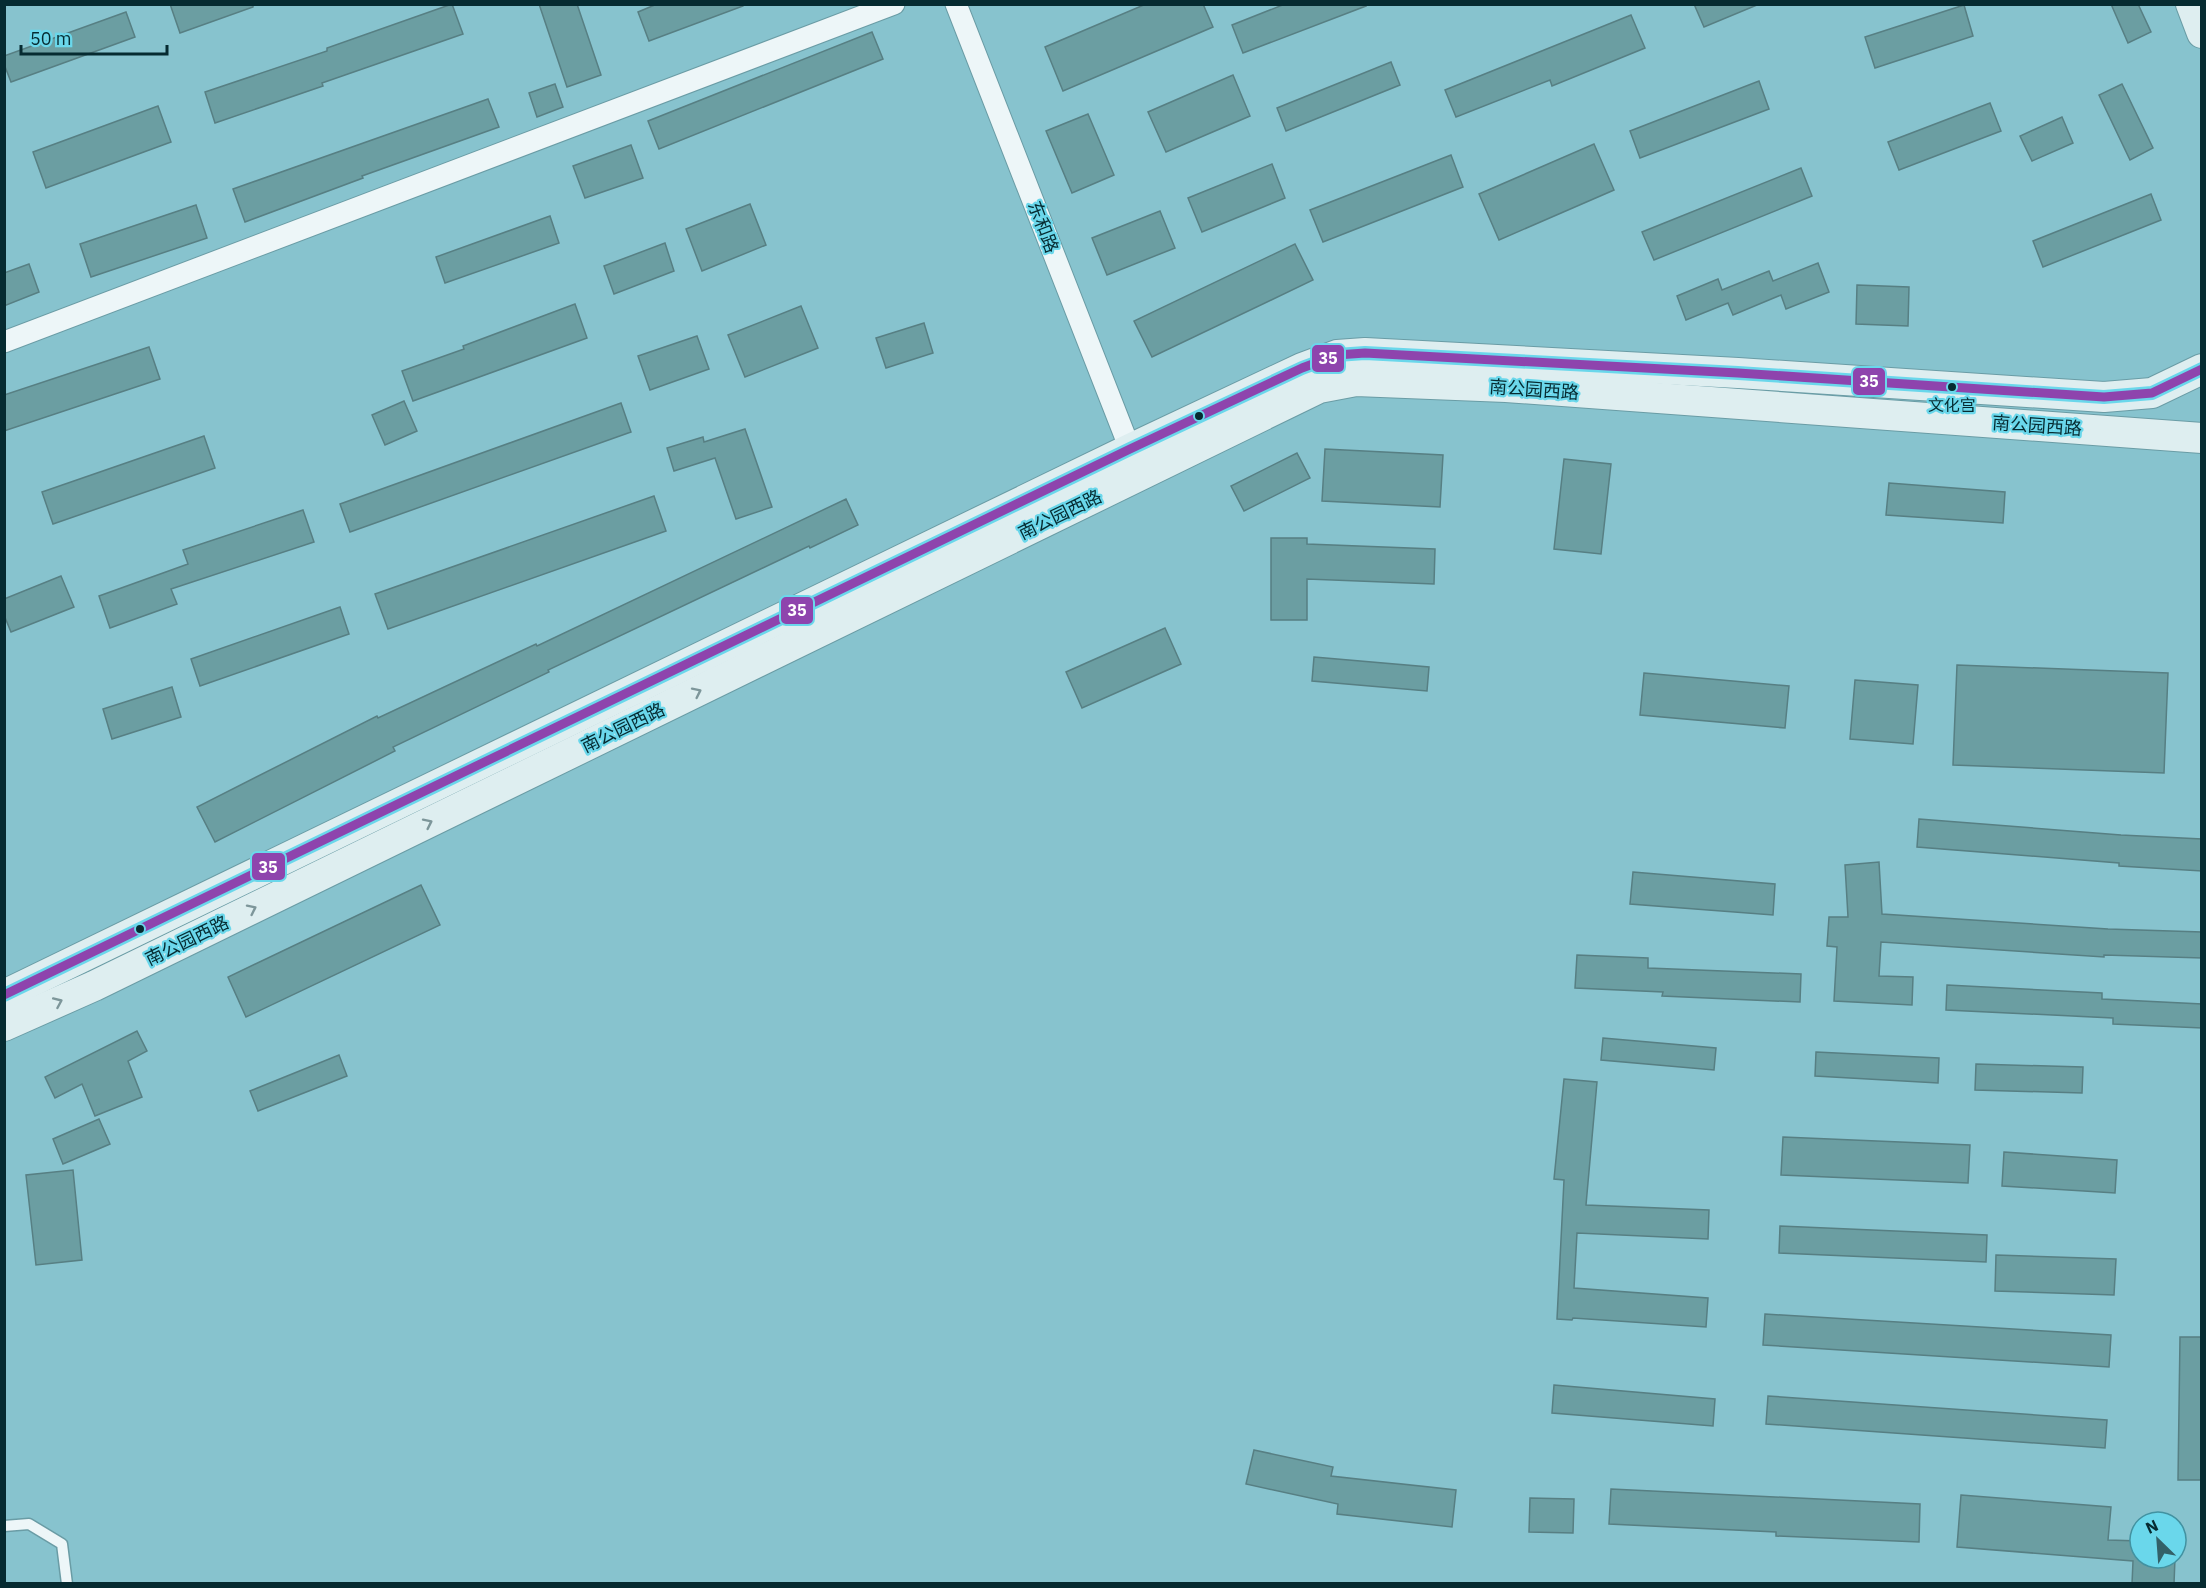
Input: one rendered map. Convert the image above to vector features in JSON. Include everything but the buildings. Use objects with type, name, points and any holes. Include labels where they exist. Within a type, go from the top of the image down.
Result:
[{"type":"main road","points":[[2190,4],[2202,33]]},
{"type":"main road","name":"南公园西路","points":[[4,995],[1130,449],[1302,368],[1336,356],[1365,353],[1693,370],[2104,396],[2152,393],[2202,369]]},
{"type":"main road","name":"南公园西路","points":[[4,1026],[94,986],[1319,388],[1356,381],[1506,387],[2202,438]]},
{"type":"street","points":[[4,342],[894,4]]},
{"type":"street","name":"东和路","points":[[956,4],[1130,449]]},
{"type":"lane","points":[[4,1526],[29,1524],[62,1544],[67,1584]]},
{"type":"transit line","name":"35","points":[[4,995],[1130,449],[1302,368],[1337,355],[1365,353],[1738,373],[2104,397],[2152,393],[2202,369]]},
{"type":"place","name":"文化宫","points":[[1952,387]]}]
